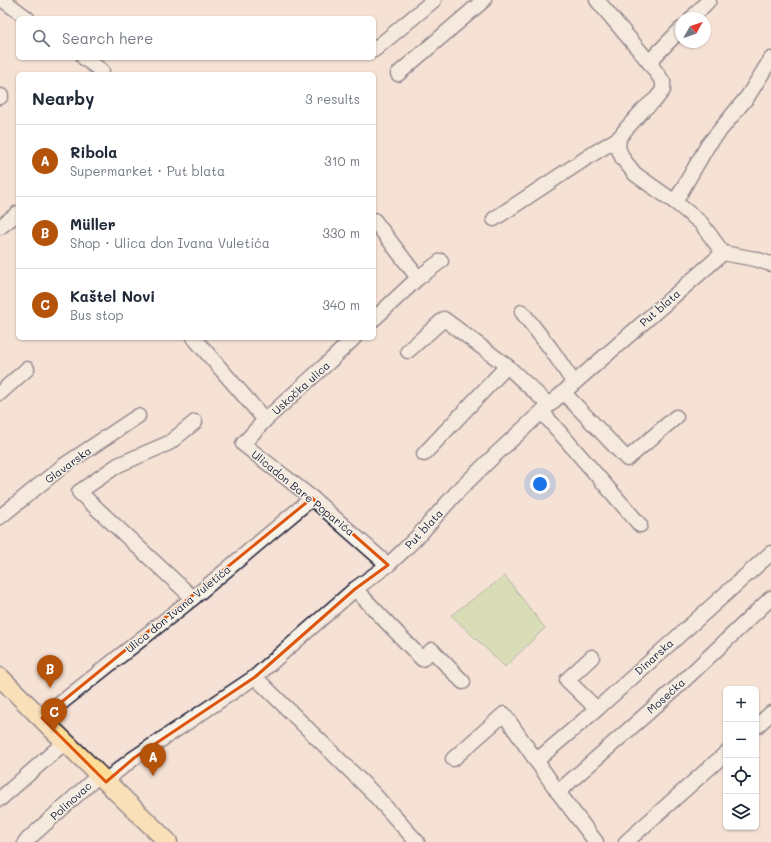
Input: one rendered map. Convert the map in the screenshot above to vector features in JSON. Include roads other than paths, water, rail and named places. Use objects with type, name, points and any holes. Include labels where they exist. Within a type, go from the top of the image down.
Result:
[{"type":"main road","points":[[2,681],[42,718],[168,842]]},
{"type":"street","points":[[3,0],[24,16]]},
{"type":"street","points":[[376,48],[434,0]]},
{"type":"street","points":[[398,74],[484,0]]},
{"type":"street","points":[[494,219],[619,138],[663,90],[663,82],[649,62],[596,0]]},
{"type":"street","points":[[698,12],[709,0]]},
{"type":"street","points":[[649,62],[675,35]]},
{"type":"street","points":[[675,202],[708,145],[748,96],[771,59]]},
{"type":"street","points":[[87,60],[102,71]]},
{"type":"street","points":[[619,138],[618,148],[623,159],[635,174],[675,202],[701,223],[723,253],[755,259],[771,264]]},
{"type":"street","points":[[0,227],[16,215]]},
{"type":"street","points":[[376,223],[418,278]]},
{"type":"street","name":"Put blata","points":[[102,778],[116,772],[134,758],[255,677],[355,589],[388,565],[420,534],[458,491],[495,454],[723,253]]},
{"type":"street","points":[[376,317],[418,278],[441,261]]},
{"type":"street","points":[[522,312],[551,349],[569,388],[627,459],[676,417]]},
{"type":"street","points":[[408,351],[444,319],[507,366],[546,408],[640,525]]},
{"type":"street","points":[[196,340],[265,420]]},
{"type":"street","name":"Uskočka ulica","points":[[265,420],[352,340]]},
{"type":"street","points":[[424,454],[507,366]]},
{"type":"street","points":[[0,393],[27,369]]},
{"type":"street","name":"Glavarska","points":[[0,518],[63,466],[138,416]]},
{"type":"street","name":"Ulicadon Bare Poparića","points":[[265,420],[243,444],[312,498],[388,565]]},
{"type":"street","points":[[193,598],[78,492],[118,465],[169,443],[195,422]]},
{"type":"street","name":"Ulica don Ivana Vuletića","points":[[42,718],[193,598],[312,498]]},
{"type":"street","name":"Dinarska","points":[[536,761],[597,709],[771,553]]},
{"type":"street","points":[[355,589],[422,659],[432,650],[464,682]]},
{"type":"street","name":"Mosećka","points":[[558,792],[676,688],[771,598]]},
{"type":"street","points":[[592,657],[567,680],[597,709]]},
{"type":"street","points":[[255,677],[372,792],[417,842]]},
{"type":"street","points":[[759,724],[771,713]]},
{"type":"street","points":[[454,759],[504,714],[558,792],[596,842]]},
{"type":"street","points":[[0,799],[65,742]]},
{"type":"street","points":[[626,842],[723,756]]},
{"type":"street","name":"Polinovac","points":[[25,842],[102,778]]},
{"type":"place","name":"Müller","points":[[50,688]]},
{"type":"place","name":"Kaštel Novi","points":[[54,731]]},
{"type":"place","name":"Ribola","points":[[153,776]]}]
